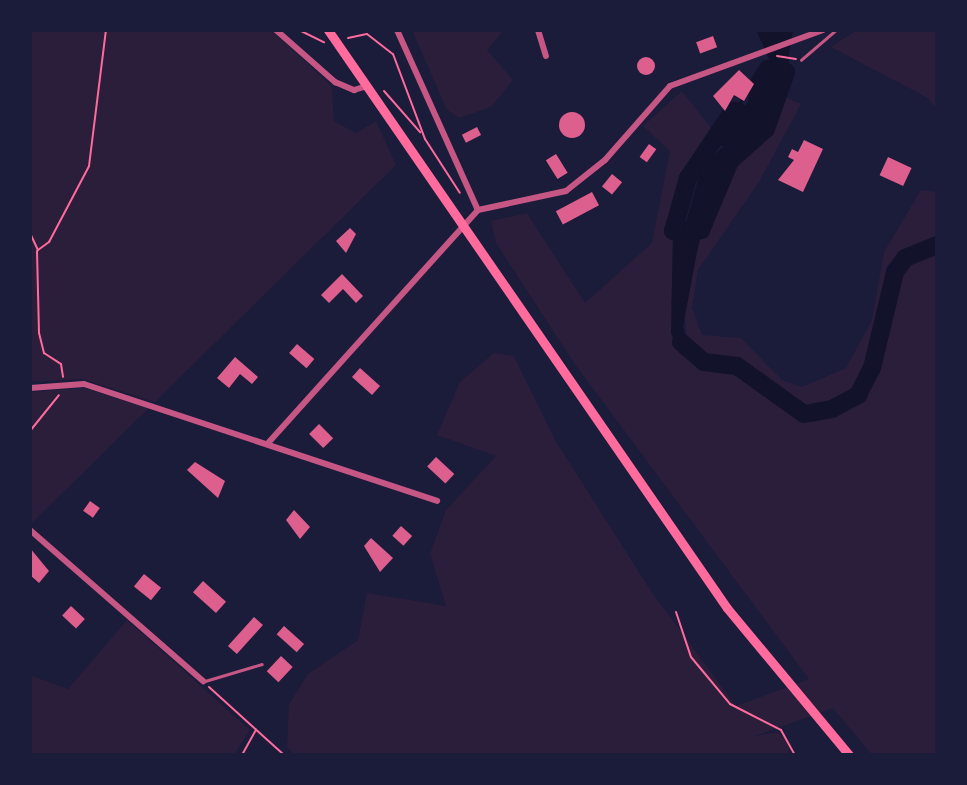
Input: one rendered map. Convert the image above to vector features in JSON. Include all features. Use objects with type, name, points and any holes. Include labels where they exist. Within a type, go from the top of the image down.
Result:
[{"type":"main road","points":[[328,30],[727,608],[849,755]]},
{"type":"street","points":[[276,30],[335,82],[354,90],[367,86]]},
{"type":"street","points":[[397,30],[478,210]]},
{"type":"street","points":[[538,30],[546,56]]},
{"type":"street","points":[[269,442],[478,210],[566,191],[605,160],[670,86],[823,30]]},
{"type":"street","points":[[30,387],[84,384],[269,442],[437,501]]},
{"type":"street","points":[[30,530],[203,681]]},
{"type":"lane","points":[[801,60],[836,30]]},
{"type":"lane","points":[[203,681],[262,664]]},
{"type":"path","points":[[37,248],[49,242],[89,166],[106,30]]},
{"type":"path","points":[[299,30],[324,42]]},
{"type":"path","points":[[348,38],[367,34],[393,54],[423,134],[471,216]]},
{"type":"path","points":[[756,53],[801,60]]},
{"type":"path","points":[[384,91],[423,134]]},
{"type":"path","points":[[30,233],[37,248],[39,333],[44,353],[61,364],[63,385],[30,431]]},
{"type":"path","points":[[676,612],[691,657],[730,704],[781,730],[795,755]]},
{"type":"path","points":[[203,681],[284,755]]},
{"type":"path","points":[[242,755],[256,730]]},
{"type":"path","points":[[601,755],[613,755]]},
{"type":"shaded area","points":[[30,30],[271,30],[332,86],[334,121],[356,133],[376,121],[396,165],[155,402],[83,379],[30,382]]},
{"type":"shaded area","points":[[412,30],[504,30],[487,50],[513,80],[491,107],[459,118],[447,110]]},
{"type":"shaded area","points":[[756,30],[793,30],[786,72],[768,69],[771,63]]},
{"type":"shaded area","points":[[937,30],[937,110],[928,98],[831,47],[854,32]]},
{"type":"shaded area","points":[[682,91],[715,133],[688,178],[674,218],[677,269],[671,302],[687,342],[684,303],[707,208],[730,161],[766,129],[778,94],[801,104],[759,182],[698,270],[692,308],[702,335],[741,338],[782,380],[802,387],[846,368],[872,320],[884,252],[921,190],[937,192],[937,755],[872,755],[833,708],[755,736],[778,732],[790,743],[788,755],[294,755],[287,747],[289,704],[308,674],[358,640],[367,593],[446,606],[430,554],[446,510],[496,456],[437,435],[460,382],[494,353],[514,356],[555,440],[651,591],[736,706],[809,679],[574,363],[496,243],[491,221],[527,213],[585,303],[652,243],[670,151],[643,126]]},
{"type":"shaded area","points":[[701,230],[683,327],[687,342],[699,352],[695,362],[679,353],[671,333],[673,231]]},
{"type":"shaded area","points":[[84,388],[149,408],[30,525],[30,392]]},
{"type":"shaded area","points":[[127,620],[250,730],[234,755],[30,755],[30,675],[68,689]]},
{"type":"building","points":[[713,36],[717,47],[700,53],[696,42]]},
{"type":"building","points":[[646,57],[652,60],[655,66],[652,72],[646,75],[640,72],[637,66],[640,60]]},
{"type":"building","points":[[739,70],[754,84],[744,101],[734,95],[725,111],[713,96]]},
{"type":"building","points":[[572,112],[581,116],[585,125],[581,134],[572,138],[563,134],[559,125],[563,116]]},
{"type":"building","points":[[477,127],[481,135],[466,143],[462,135]]},
{"type":"building","points":[[804,140],[823,149],[803,192],[778,180],[794,160],[788,157],[792,149],[798,152]]},
{"type":"building","points":[[649,144],[656,149],[647,162],[640,157]]},
{"type":"building","points":[[556,154],[568,173],[557,179],[546,160]]},
{"type":"building","points":[[888,157],[912,168],[903,186],[880,175]]},
{"type":"building","points":[[612,174],[622,182],[612,195],[602,186]]},
{"type":"building","points":[[592,192],[599,205],[563,224],[556,211]]},
{"type":"building","points":[[350,228],[356,234],[346,253],[336,241]]},
{"type":"building","points":[[342,274],[363,296],[356,303],[343,289],[329,303],[321,295]]},
{"type":"building","points":[[297,344],[314,359],[306,368],[289,353]]},
{"type":"building","points":[[235,357],[258,377],[252,384],[240,374],[229,388],[217,378]]},
{"type":"building","points":[[360,368],[380,386],[372,395],[352,377]]},
{"type":"building","points":[[319,424],[333,438],[323,448],[309,434]]},
{"type":"building","points":[[436,457],[454,474],[445,484],[427,467]]},
{"type":"building","points":[[195,462],[225,481],[218,498],[187,470]]},
{"type":"building","points":[[90,501],[100,508],[93,518],[83,511]]},
{"type":"building","points":[[294,510],[310,527],[300,539],[286,520]]},
{"type":"building","points":[[401,526],[412,536],[403,546],[392,536]]},
{"type":"building","points":[[371,538],[393,558],[380,572],[364,546]]},
{"type":"building","points":[[30,548],[49,571],[39,583],[30,575]]},
{"type":"building","points":[[144,574],[161,588],[151,600],[134,586]]},
{"type":"building","points":[[203,581],[226,602],[216,613],[193,592]]},
{"type":"building","points":[[71,606],[85,619],[76,628],[62,616]]},
{"type":"building","points":[[254,617],[263,625],[237,654],[228,646]]},
{"type":"building","points":[[284,626],[304,644],[297,652],[277,634]]},
{"type":"building","points":[[281,656],[293,667],[278,682],[267,671]]},
{"type":"waterway","points":[[687,253],[709,174],[759,122],[780,65],[771,30]]},
{"type":"waterway","points":[[768,69],[786,72],[766,129],[730,161],[701,230],[673,231],[688,178],[733,111],[738,112],[726,137],[735,134],[757,105],[758,85],[768,69]]},
{"type":"waterway","points":[[753,86],[774,82]]},
{"type":"waterway","points":[[735,111],[742,100]]},
{"type":"waterway","points":[[681,342],[704,362],[737,366],[804,414],[832,409],[858,395],[872,368],[895,272],[905,258],[937,245]]}]
